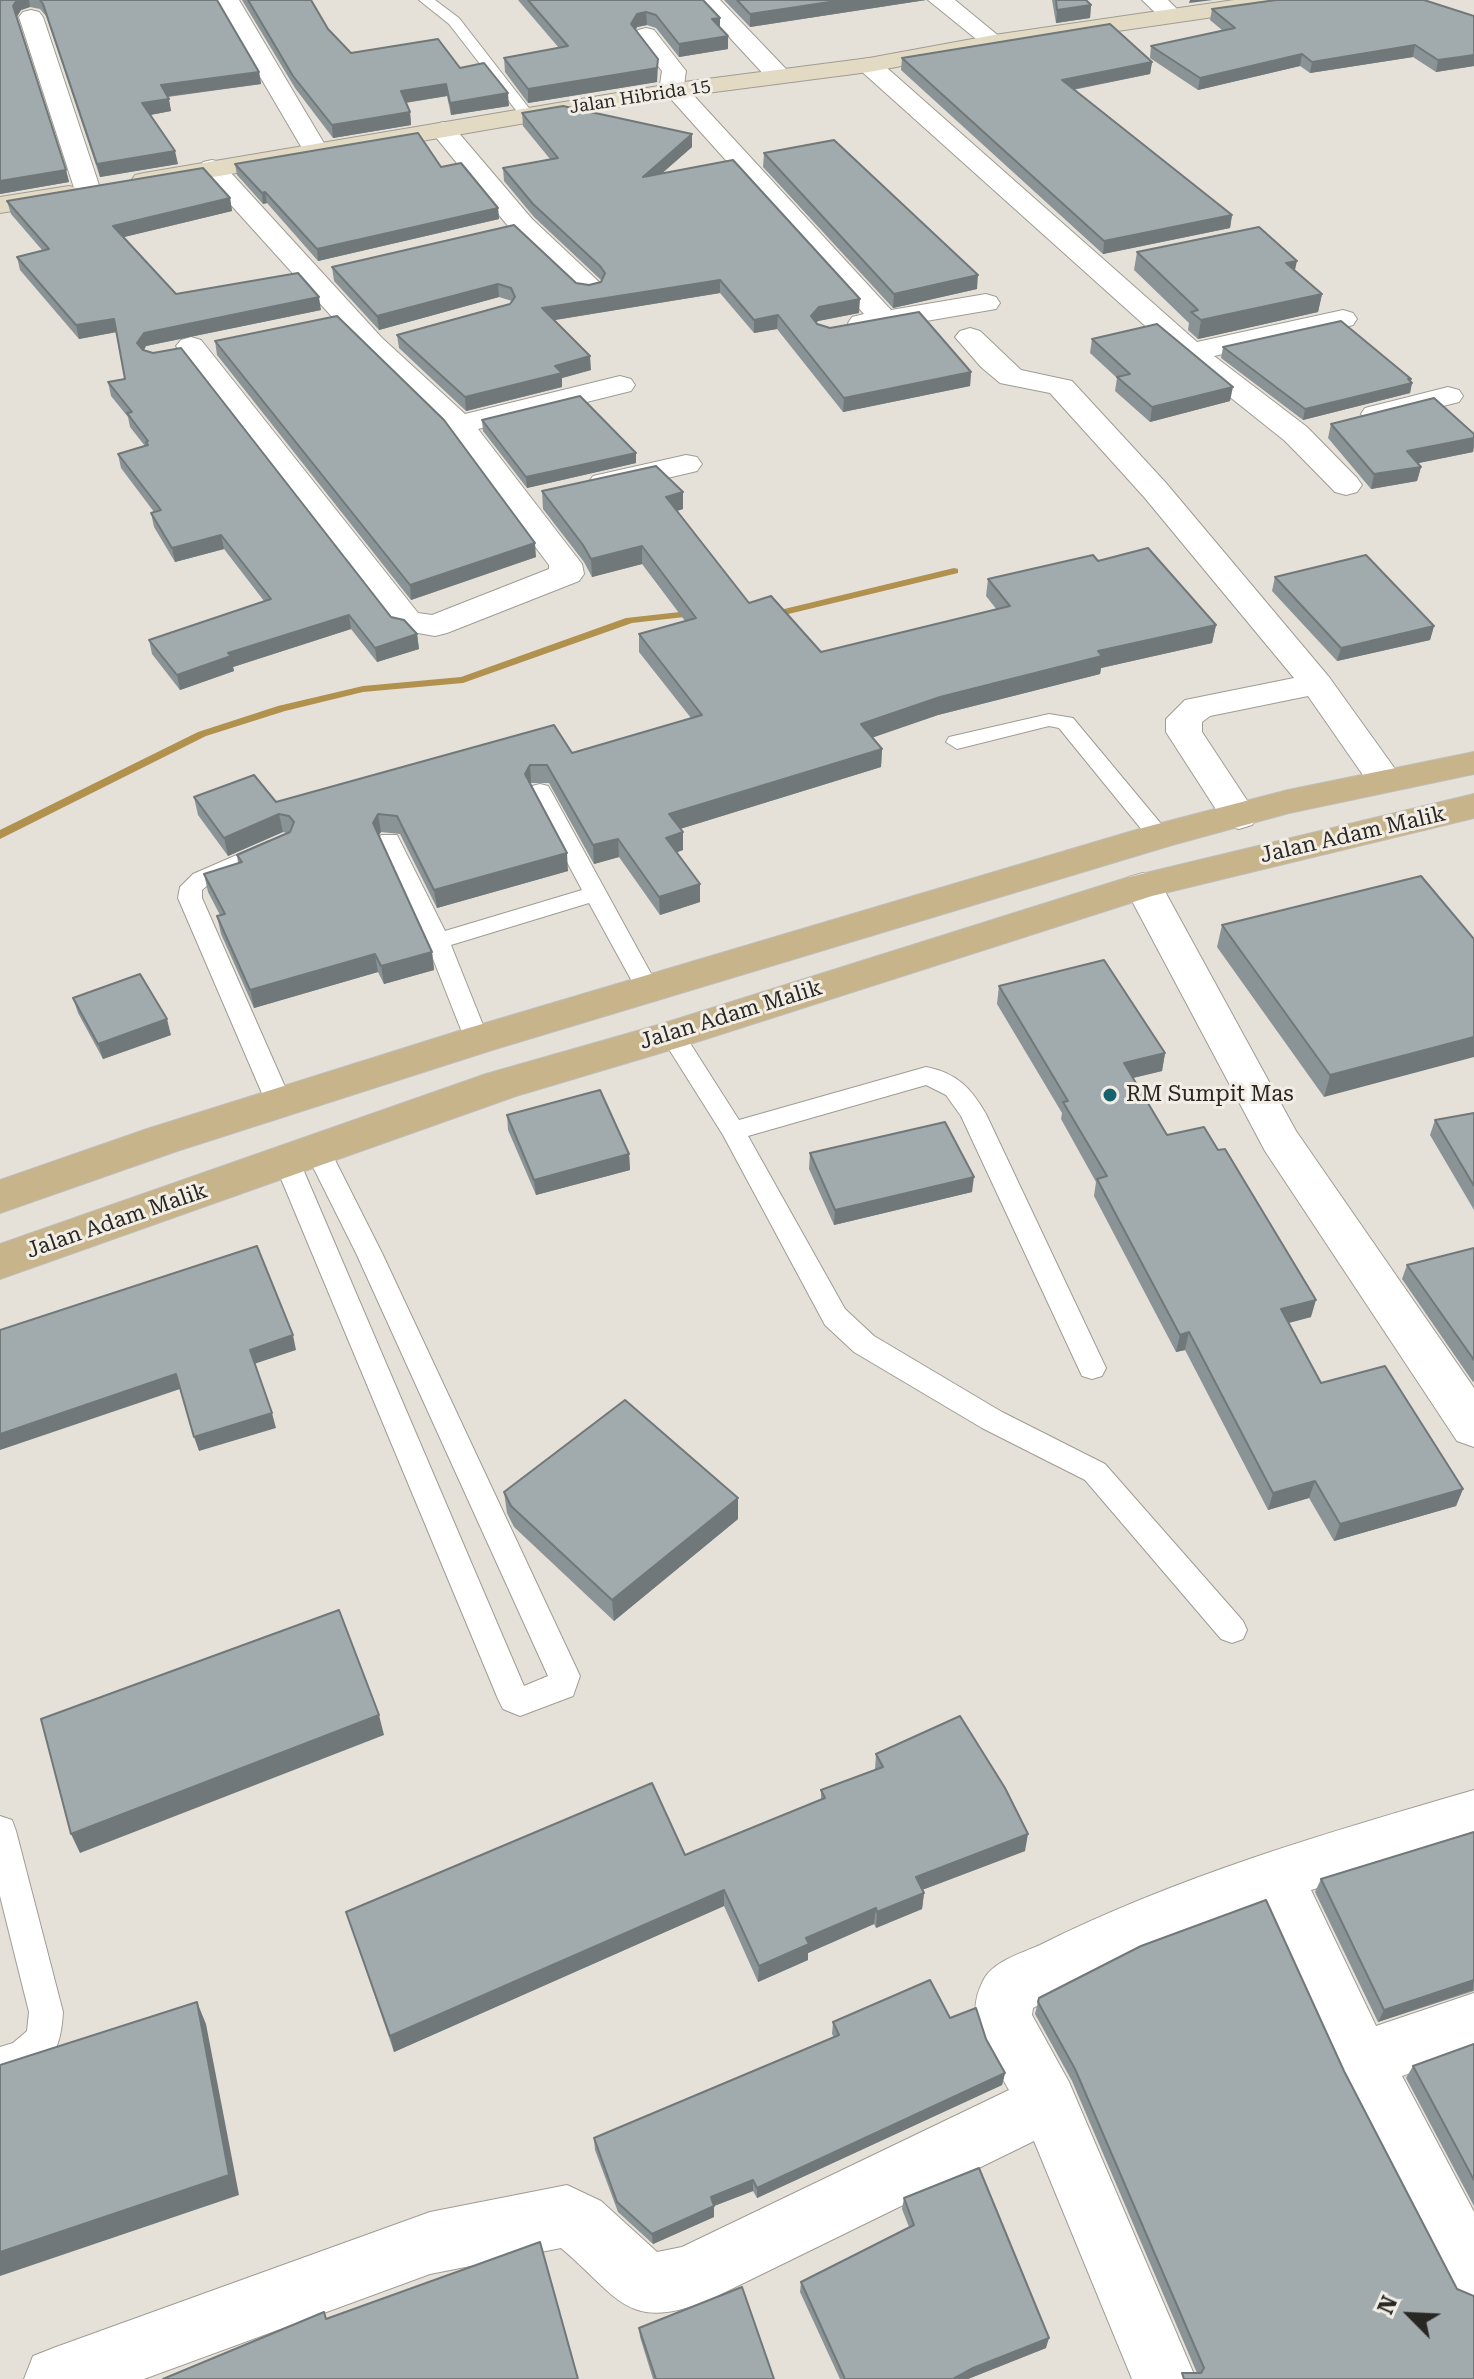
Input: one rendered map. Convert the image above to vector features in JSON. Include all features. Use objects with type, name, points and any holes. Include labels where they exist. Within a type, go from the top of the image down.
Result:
[{"type":"main road","name":"Jalan Adam Malik","points":[[0,1197],[162,1140],[477,1040],[1159,836],[1288,802],[1474,763]]},
{"type":"main road","points":[[1385,780],[1416,821]]},
{"type":"main road","name":"Jalan Adam Malik","points":[[0,1262],[501,1085],[672,1035],[1143,886],[1474,806]]},
{"type":"main road","points":[[1159,836],[1189,874]]},
{"type":"main road","points":[[648,990],[672,1035]]},
{"type":"main road","points":[[477,1040],[501,1085]]},
{"type":"street","points":[[227,0],[315,150]]},
{"type":"street","points":[[707,0],[778,75]]},
{"type":"street","points":[[940,0],[994,42]]},
{"type":"street","name":"Jalan Hibrida 15","points":[[0,205],[673,90],[869,65],[1162,7],[1282,0]]},
{"type":"street","points":[[31,17],[88,191]]},
{"type":"street","points":[[646,35],[674,71],[673,90],[884,319]]},
{"type":"street","points":[[869,65],[1191,352],[1296,434],[1346,485]]},
{"type":"street","points":[[443,130],[522,225],[589,288]]},
{"type":"street","points":[[212,168],[327,271],[348,316],[387,340],[459,425],[565,564],[567,574],[435,626],[407,622],[179,349],[222,340]]},
{"type":"street","points":[[492,232],[522,225]]},
{"type":"street","points":[[1098,266],[1127,260]]},
{"type":"street","points":[[829,330],[986,303]]},
{"type":"street","points":[[316,322],[348,316]]},
{"type":"street","points":[[1191,352],[1343,319]]},
{"type":"street","points":[[970,337],[1006,374],[1061,387],[1155,490],[1317,684],[1385,780]]},
{"type":"street","points":[[459,425],[620,385]]},
{"type":"street","points":[[1296,434],[1448,396]]},
{"type":"street","points":[[578,489],[686,464]]},
{"type":"street","points":[[516,503],[547,496]]},
{"type":"street","points":[[1239,817],[1184,732],[1184,719],[1198,708],[1317,684]]},
{"type":"street","points":[[1143,886],[1280,1140],[1474,1427]]},
{"type":"street","points":[[1164,2379],[1048,2103],[1003,2020],[1004,2000],[1011,1989],[1116,1936],[1275,1874],[1474,1815]]},
{"type":"street","points":[[1275,1874],[1362,2060],[1474,2276]]},
{"type":"street","points":[[1362,2060],[1474,2022]]},
{"type":"street","points":[[56,2379],[430,2243],[567,2216],[583,2223],[639,2278],[659,2284],[689,2277],[1048,2103]]},
{"type":"lane","points":[[426,0],[454,21],[527,115]]},
{"type":"lane","points":[[957,742],[1049,720],[1066,723],[1159,836]]},
{"type":"lane","points":[[540,791],[648,990]]},
{"type":"lane","points":[[389,840],[438,941],[477,1040]]},
{"type":"lane","points":[[280,1105],[190,898],[191,887],[201,879],[284,842]]},
{"type":"lane","points":[[438,941],[595,894]]},
{"type":"lane","points":[[672,1035],[733,1131],[835,1317],[864,1344],[992,1420],[1095,1472],[1232,1630]]},
{"type":"lane","points":[[733,1131],[926,1076],[947,1080],[960,1092],[973,1114],[1092,1368]]},
{"type":"lane","points":[[302,1156],[354,1228],[376,1267],[564,1676],[562,1686],[554,1691],[520,1702],[514,1699],[320,1237],[302,1156]]},
{"type":"lane","points":[[320,1237],[354,1228]]},
{"type":"lane","points":[[0,1831],[46,2012],[44,2039],[24,2057],[0,2065]]},
{"type":"building","points":[[0,0],[17,0],[13,6],[66,170],[0,181]]},
{"type":"building","points":[[40,0],[217,0],[259,72],[161,85],[169,99],[142,103],[175,151],[97,164]]},
{"type":"building","points":[[248,0],[311,0],[328,29],[351,53],[438,39],[460,68],[484,63],[508,93],[450,103],[446,84],[401,91],[410,112],[332,125],[293,76]]},
{"type":"building","points":[[528,0],[703,0],[720,18],[712,19],[728,36],[679,44],[656,15],[646,12],[637,14],[631,24],[658,59],[657,68],[528,89],[504,58],[568,46]]},
{"type":"building","points":[[737,0],[843,0],[750,14]]},
{"type":"building","points":[[1056,0],[1086,0],[1091,5],[1057,10]]},
{"type":"building","points":[[1276,0],[1424,0],[1474,16],[1474,55],[1438,60],[1415,45],[1312,62],[1302,54],[1200,78],[1151,46],[1235,28],[1212,9]]},
{"type":"building","points":[[1110,24],[1152,62],[1062,80],[1232,215],[1104,241],[902,58]]},
{"type":"building","points":[[563,106],[692,134],[643,177],[733,160],[860,299],[819,307],[811,316],[817,324],[830,328],[919,312],[971,372],[844,398],[778,315],[754,320],[720,280],[542,308],[590,356],[555,366],[562,373],[465,397],[397,335],[510,304],[515,297],[511,288],[498,284],[377,316],[332,267],[514,225],[576,283],[589,285],[601,282],[605,273],[600,266],[533,204],[503,168],[558,158],[522,113]]},
{"type":"building","points":[[418,133],[441,167],[461,163],[498,208],[317,249],[235,164]]},
{"type":"building","points":[[834,140],[978,275],[894,294],[764,153]]},
{"type":"building","points":[[203,168],[230,198],[113,226],[176,294],[298,273],[319,297],[144,333],[137,343],[143,350],[153,353],[181,348],[391,617],[404,620],[417,634],[375,648],[349,615],[228,653],[231,656],[177,675],[149,640],[271,599],[221,535],[172,548],[151,513],[161,510],[118,454],[148,445],[148,441],[127,413],[132,412],[108,382],[125,379],[114,319],[76,325],[17,257],[49,249],[7,201]]},
{"type":"building","points":[[1259,227],[1297,261],[1286,263],[1322,294],[1201,320],[1191,312],[1198,310],[1137,252]]},
{"type":"building","points":[[337,316],[444,420],[535,543],[410,585],[215,341]]},
{"type":"building","points":[[1341,321],[1412,383],[1305,409],[1223,347]]},
{"type":"building","points":[[1157,324],[1233,387],[1152,407],[1117,377],[1130,374],[1092,339]]},
{"type":"building","points":[[580,396],[636,453],[526,477],[482,420]]},
{"type":"building","points":[[1434,398],[1474,434],[1474,438],[1407,451],[1421,467],[1374,474],[1331,424]]},
{"type":"building","points":[[656,466],[683,492],[666,497],[749,603],[771,596],[821,652],[1010,606],[988,579],[1093,555],[1098,561],[1148,548],[1216,625],[1098,651],[1102,656],[940,697],[861,724],[882,749],[669,814],[683,832],[666,838],[700,884],[659,897],[618,839],[593,845],[547,765],[530,765],[525,774],[567,853],[434,890],[397,816],[378,814],[373,823],[432,952],[381,966],[375,954],[250,990],[217,916],[225,914],[204,874],[242,862],[237,855],[290,832],[294,822],[289,816],[279,814],[224,838],[194,797],[254,775],[276,802],[554,725],[572,753],[702,715],[639,634],[696,618],[642,546],[591,559],[542,491]]},
{"type":"building","points":[[1366,555],[1434,626],[1341,648],[1275,577]]},
{"type":"building","points":[[1421,876],[1474,939],[1474,1037],[1330,1075],[1222,925]]},
{"type":"building","points":[[1104,960],[1165,1053],[1124,1063],[1167,1135],[1204,1127],[1218,1150],[1225,1149],[1316,1300],[1281,1309],[1321,1383],[1385,1366],[1463,1489],[1340,1524],[1315,1481],[1273,1493],[1189,1332],[1180,1335],[1097,1179],[1107,1176],[1063,1102],[1068,1101],[999,986]]},
{"type":"building","points":[[140,974],[167,1019],[98,1044],[73,998]]},
{"type":"building","points":[[600,1090],[629,1154],[534,1180],[507,1115]]},
{"type":"building","points":[[1474,1113],[1474,1186],[1435,1120]]},
{"type":"building","points":[[945,1122],[974,1177],[835,1210],[810,1153]]},
{"type":"building","points":[[257,1246],[293,1335],[250,1350],[272,1413],[194,1437],[176,1374],[0,1434],[0,1330]]},
{"type":"building","points":[[1474,1248],[1474,1360],[1407,1265]]},
{"type":"building","points":[[625,1400],[738,1498],[612,1600],[511,1506],[504,1492]]},
{"type":"building","points":[[339,1610],[379,1715],[71,1834],[41,1719]]},
{"type":"building","points":[[960,1716],[1005,1788],[1028,1834],[916,1877],[924,1893],[877,1912],[876,1908],[806,1938],[809,1944],[759,1966],[724,1890],[390,2036],[346,1912],[652,1783],[685,1855],[825,1798],[821,1790],[883,1767],[876,1754]]},
{"type":"building","points":[[1474,1832],[1474,1980],[1384,2010],[1321,1879]]},
{"type":"building","points":[[1266,1900],[1344,2071],[1457,2289],[1474,2296],[1474,2379],[1184,2379],[1182,2373],[1201,2373],[1204,2368],[1075,2069],[1038,2002],[1039,1998],[1141,1946]]},
{"type":"building","points":[[930,1980],[950,2018],[976,2008],[986,2039],[1005,2073],[757,2188],[753,2180],[711,2197],[714,2206],[652,2234],[617,2202],[594,2138],[839,2035],[833,2022]]},
{"type":"building","points":[[197,2002],[229,2175],[0,2252],[0,2065]]},
{"type":"building","points":[[1474,2044],[1474,2180],[1413,2066]]},
{"type":"building","points":[[979,2168],[1049,2338],[953,2379],[845,2379],[801,2282],[914,2225],[904,2198]]},
{"type":"building","points":[[540,2242],[578,2379],[163,2379],[324,2312],[326,2319]]},
{"type":"building","points":[[742,2287],[774,2379],[656,2379],[639,2328]]},
{"type":"waterway","points":[[767,613],[780,613],[954,571]]},
{"type":"waterway","points":[[0,835],[202,734],[282,708],[363,689],[463,680],[630,620],[698,613]]},
{"type":"place","name":"RM Sumpit Mas","points":[[1110,1095]]}]
